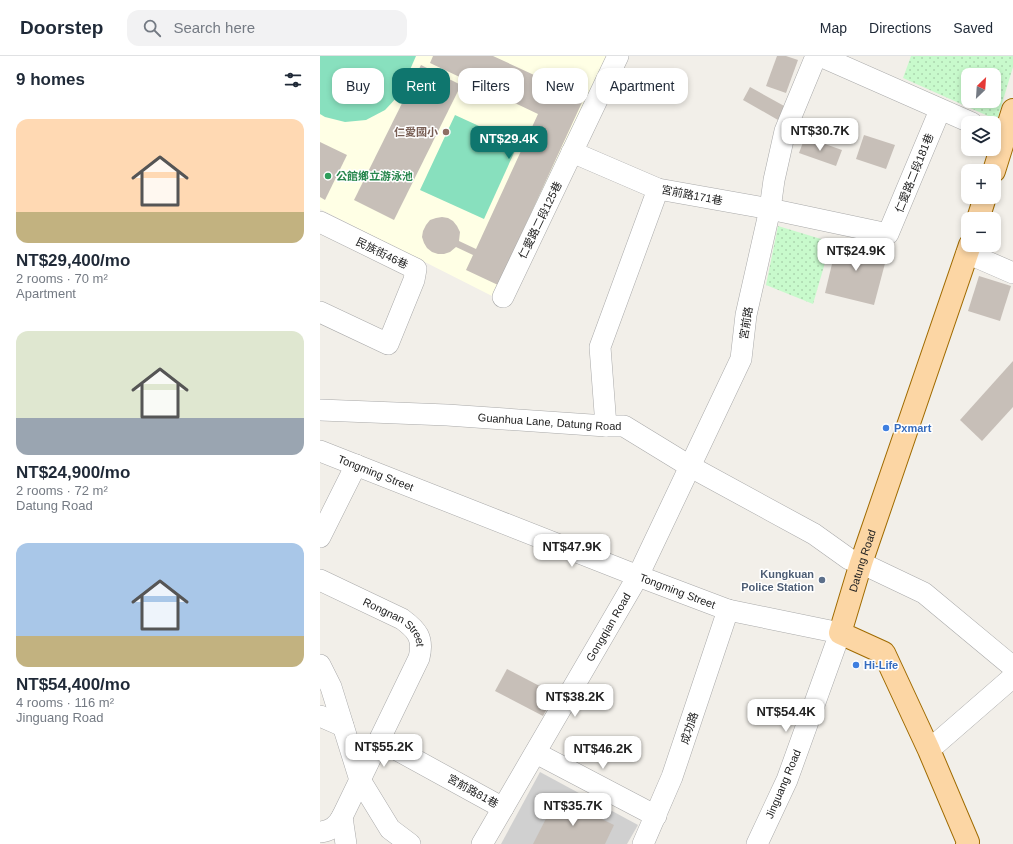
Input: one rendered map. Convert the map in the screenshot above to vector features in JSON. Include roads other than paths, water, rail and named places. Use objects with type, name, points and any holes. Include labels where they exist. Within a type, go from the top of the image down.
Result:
[{"type":"main road","points":[[1001,131],[1013,110]]},
{"type":"main road","name":"Datung Road","points":[[840,633],[861,563],[967,252]]},
{"type":"main road","points":[[840,633],[884,653],[971,843]]},
{"type":"street","name":"仁愛路二段125巷","points":[[503,297],[618,56]]},
{"type":"street","name":"宮前路","points":[[638,576],[741,359],[746,314],[770,209],[774,180],[785,131],[816,56]]},
{"type":"street","points":[[820,56],[961,119]]},
{"type":"street","name":"仁愛路二段181巷","points":[[770,209],[888,234],[940,110]]},
{"type":"street","name":"宮前路171巷","points":[[572,152],[658,189],[770,209]]},
{"type":"street","points":[[606,426],[600,346],[658,189]]},
{"type":"street","name":"民族街46巷","points":[[320,222],[416,269],[414,280],[388,344],[320,312]]},
{"type":"street","points":[[974,252],[1013,273]]},
{"type":"street","name":"Guanhua Lane, Datung Road","points":[[320,410],[447,415],[624,426],[691,467],[814,534],[849,559],[861,563],[924,593],[1013,667]]},
{"type":"street","name":"Tongming Street","points":[[320,451],[728,610],[840,633]]},
{"type":"street","points":[[320,537],[356,465]]},
{"type":"street","name":"Gongqian Road","points":[[482,844],[638,576]]},
{"type":"street","name":"Rongnan Street","points":[[320,580],[402,619],[416,631],[420,640],[421,649],[419,658],[338,825],[330,830],[320,832]]},
{"type":"street","name":"成功路","points":[[643,844],[672,777],[728,610]]},
{"type":"street","name":"Jinguang Road","points":[[757,844],[787,780],[840,633]]},
{"type":"street","points":[[320,665],[331,687],[360,780],[390,829],[410,844]]},
{"type":"street","points":[[929,750],[1013,677]]},
{"type":"street","points":[[320,716],[343,726]]},
{"type":"street","name":"宮前路81巷","points":[[379,740],[503,808]]},
{"type":"street","points":[[536,753],[656,816]]},
{"type":"street","points":[[342,817],[346,844]]},
{"type":"place","name":"仁愛國小","points":[[446,132]]},
{"type":"place","name":"公館鄉立游泳池","points":[[328,176]]},
{"type":"place","name":"Pxmart","points":[[886,428]]},
{"type":"place","name":"Kungkuan Police Station","points":[[822,580]]},
{"type":"place","name":"Hi-Life","points":[[856,665]]}]
